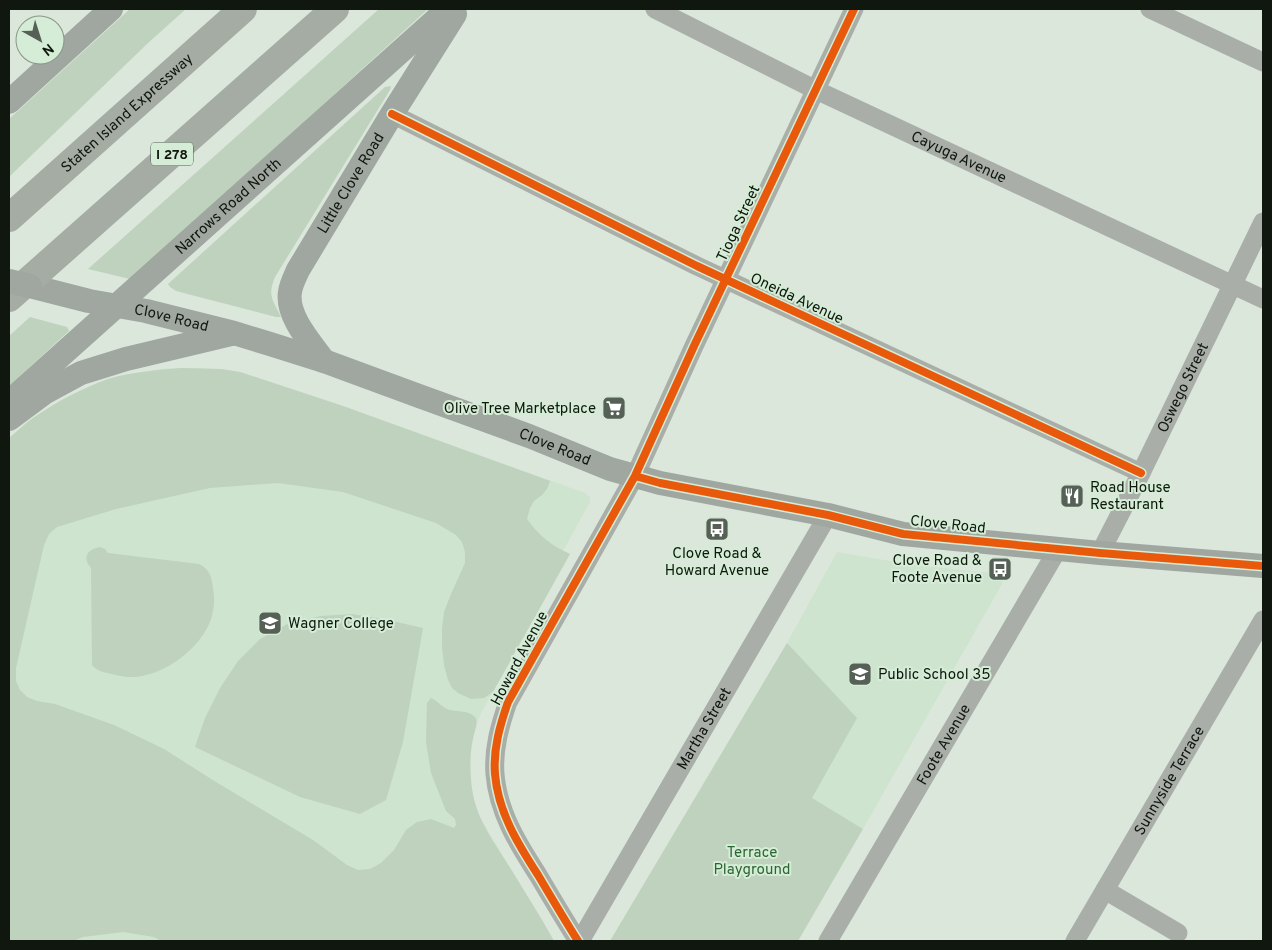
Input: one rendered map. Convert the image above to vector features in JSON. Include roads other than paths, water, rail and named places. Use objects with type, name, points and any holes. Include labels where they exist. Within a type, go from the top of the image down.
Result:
[{"type":"highway","name":"Staten Island Expressway","points":[[9,218],[243,9]]},
{"type":"highway","name":"I 278","points":[[9,298],[335,9]]},
{"type":"main road","points":[[9,102],[111,9]]},
{"type":"main road","name":"Narrows Road North","points":[[9,402],[448,9]]},
{"type":"main road","name":"Little Clove Road","points":[[324,361],[301,329],[292,311],[289,298],[291,286],[298,270],[392,114],[458,9]]},
{"type":"main road","name":"Clove Road","points":[[9,281],[89,301],[146,311],[234,333],[324,361],[529,436],[610,468],[660,483],[828,516],[904,534],[1263,566]]},
{"type":"main road","points":[[9,419],[44,393],[86,371],[126,359],[234,333]]},
{"type":"street","name":"Cayuga Avenue","points":[[655,9],[816,90],[1263,299]]},
{"type":"street","name":"Tioga Street","points":[[635,476],[694,346],[854,9]]},
{"type":"street","points":[[1150,9],[1263,62]]},
{"type":"street","name":"Oneida Avenue","points":[[392,114],[726,280],[1141,473]]},
{"type":"street","name":"Oswego Street","points":[[1100,552],[1141,473],[1263,222]]},
{"type":"street","name":"Howard Avenue","points":[[579,941],[520,846],[507,820],[498,795],[495,773],[495,749],[500,725],[508,702],[635,476]]},
{"type":"street","name":"Martha Street","points":[[579,941],[828,516]]},
{"type":"street","name":"Foote Avenue","points":[[828,941],[1058,549]]},
{"type":"street","name":"Sunnyside Terrace","points":[[1075,941],[1263,620]]},
{"type":"street","points":[[1105,890],[1178,932]]},
{"type":"place","name":"Olive Tree Marketplace","points":[[614,408]]},
{"type":"place","name":"Road House Restaurant","points":[[1072,496]]},
{"type":"place","name":"Clove Road & Howard Avenue","points":[[717,529]]},
{"type":"place","name":"Clove Road & Foote Avenue","points":[[1000,569]]},
{"type":"place","name":"Wagner College","points":[[270,623]]},
{"type":"place","name":"Public School 35","points":[[860,674]]},
{"type":"park label","name":"Terrace Playground","points":[[752,860]]}]
